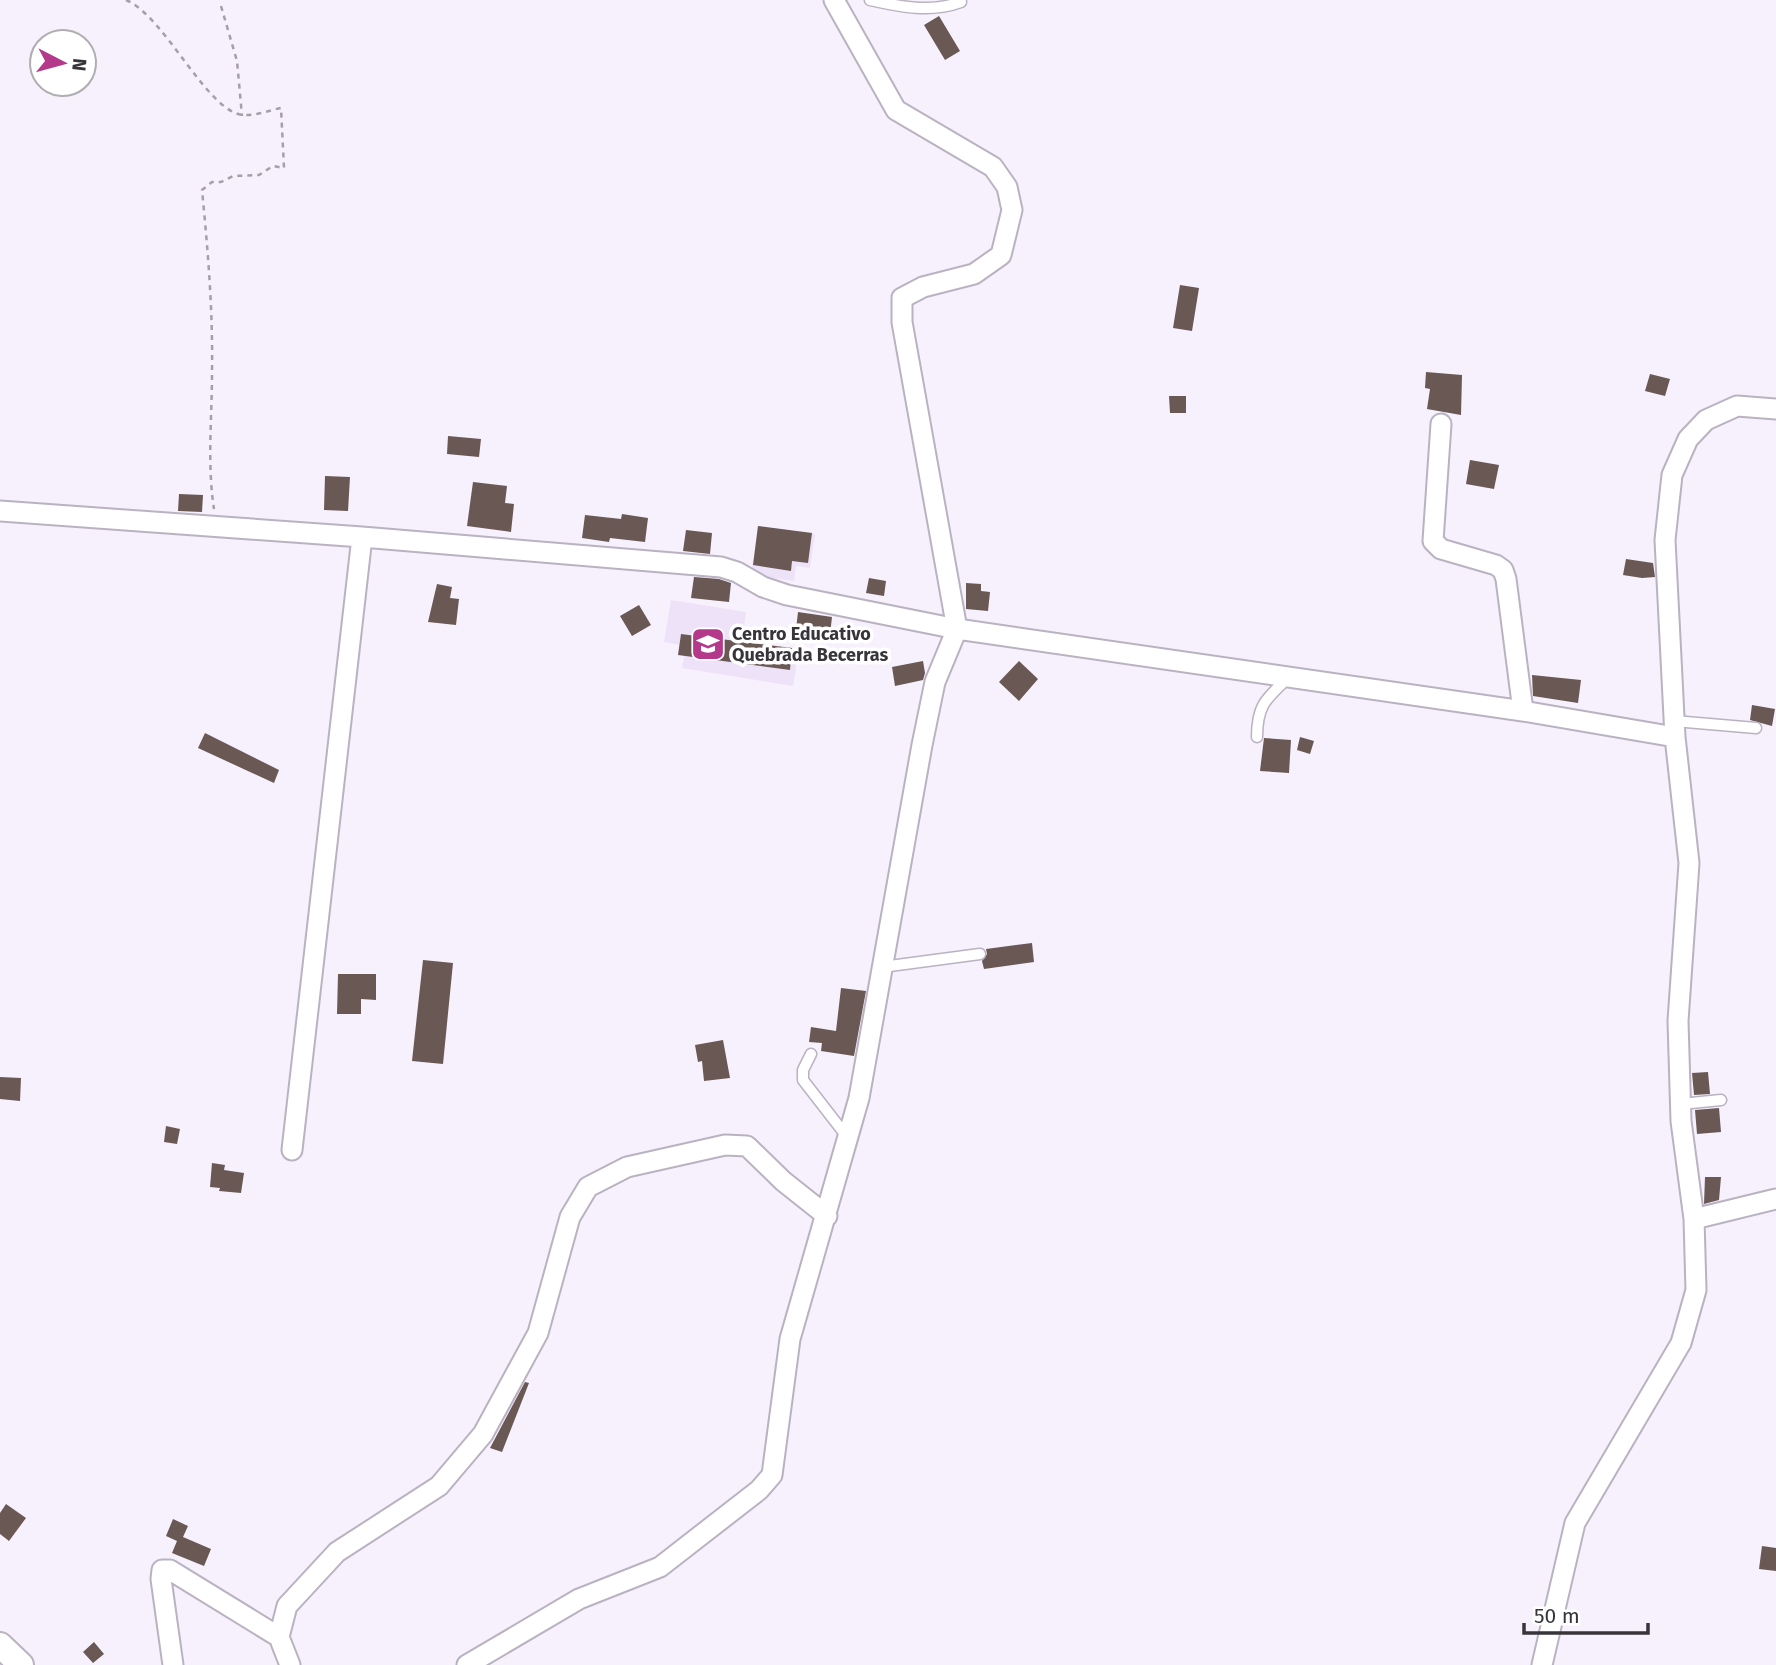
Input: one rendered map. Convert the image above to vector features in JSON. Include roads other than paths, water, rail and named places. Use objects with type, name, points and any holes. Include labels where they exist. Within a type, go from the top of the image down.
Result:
[{"type":"street","points":[[467,1665],[579,1598],[660,1567],[759,1490],[772,1475],[790,1339],[859,1098],[935,682],[957,629],[902,322],[902,298],[923,287],[974,274],[1001,255],[1012,210],[1007,187],[993,167],[896,110],[835,1]]},
{"type":"street","points":[[1542,1665],[1575,1523],[1681,1343],[1696,1290],[1694,1219],[1681,1104],[1678,1021],[1689,863],[1675,729],[1665,540],[1672,475],[1688,439],[1706,420],[1737,406],[1776,409]]},
{"type":"street","points":[[1441,424],[1433,541],[1441,549],[1496,565],[1503,570],[1523,710]]},
{"type":"street","points":[[0,510],[721,567],[787,595],[957,629],[1523,710],[1675,729]]},
{"type":"street","points":[[292,1150],[362,537]]},
{"type":"street","points":[[290,1665],[279,1637],[287,1605],[337,1552],[439,1486],[483,1434],[538,1333],[570,1217],[588,1187],[627,1167],[725,1145],[747,1146],[783,1181],[827,1216]]},
{"type":"street","points":[[1694,1219],[1776,1199]]},
{"type":"street","points":[[173,1665],[162,1570],[170,1570],[279,1637]]},
{"type":"street","points":[[0,1645],[21,1665]]},
{"type":"lane","points":[[870,0],[929,10],[961,2]]},
{"type":"lane","points":[[1256,737],[1258,711],[1264,701],[1290,677]]},
{"type":"lane","points":[[1675,729],[1756,727]]},
{"type":"lane","points":[[882,967],[980,954]]},
{"type":"lane","points":[[811,1054],[803,1070],[803,1080],[848,1138]]},
{"type":"lane","points":[[1681,1104],[1721,1100]]},
{"type":"place","name":"Centro Educativo Quebrada Becerras","points":[[708,644]]}]
